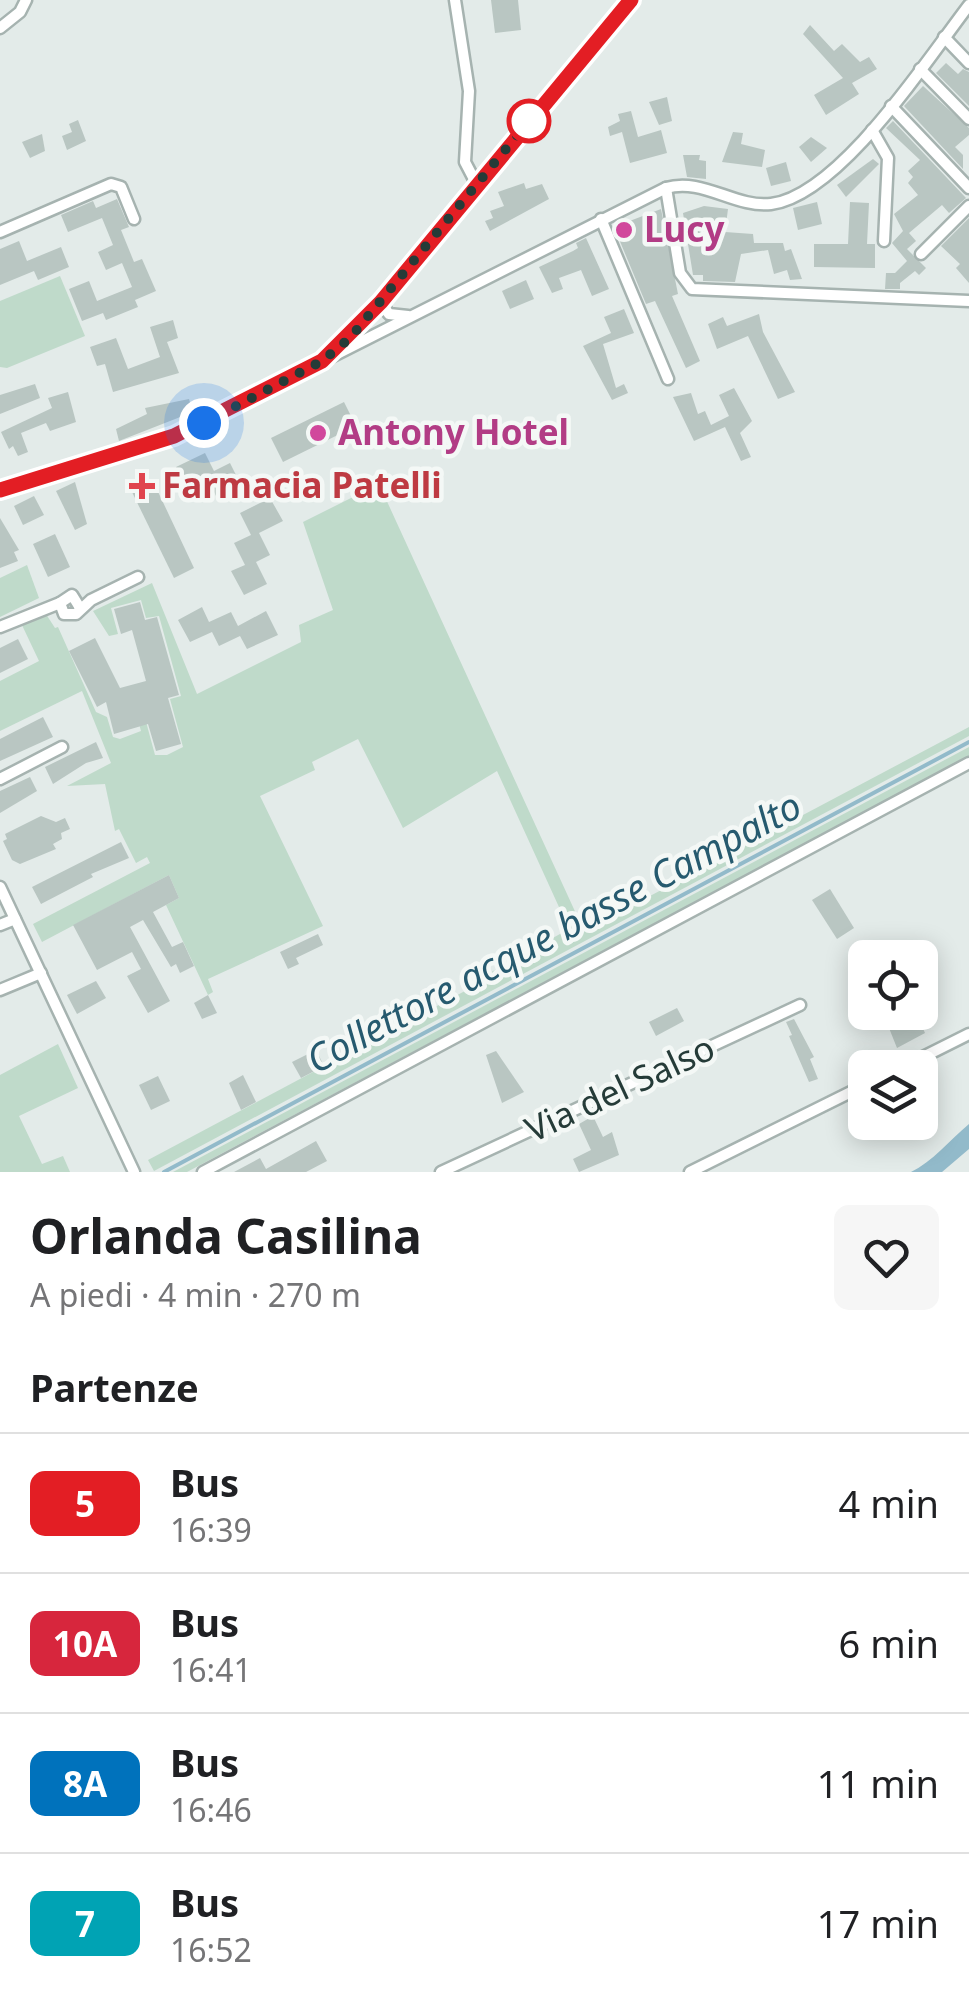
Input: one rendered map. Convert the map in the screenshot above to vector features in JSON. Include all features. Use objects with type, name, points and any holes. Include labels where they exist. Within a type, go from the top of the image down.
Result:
[{"type":"main road","points":[[0,490],[174,436],[322,361],[370,316],[631,0]]},
{"type":"street","points":[[0,28],[20,12],[26,0]]},
{"type":"street","points":[[455,0],[469,90],[465,162],[477,185]]},
{"type":"street","points":[[322,361],[666,188],[686,185],[755,204],[776,203],[825,175],[872,130],[969,5]]},
{"type":"street","points":[[944,38],[969,64]]},
{"type":"street","points":[[920,69],[969,119]]},
{"type":"street","points":[[892,106],[969,188]]},
{"type":"street","points":[[872,130],[888,158],[884,241]]},
{"type":"street","points":[[0,232],[112,184],[121,188],[134,219]]},
{"type":"street","points":[[666,188],[680,273],[692,290],[969,301]]},
{"type":"street","points":[[921,254],[969,206]]},
{"type":"street","points":[[601,219],[668,379]]},
{"type":"street","points":[[381,302],[396,317],[423,310]]},
{"type":"street","points":[[370,316],[383,326],[395,326]]},
{"type":"street","points":[[0,628],[72,595],[80,608],[138,576]]},
{"type":"street","points":[[0,779],[62,747]]},
{"type":"street","points":[[203,1172],[969,764]]},
{"type":"street","points":[[0,887],[134,1172]]},
{"type":"street","points":[[0,924],[15,918]]},
{"type":"street","points":[[0,990],[40,973]]},
{"type":"street","name":"Via del Salso","points":[[441,1172],[800,1005]]},
{"type":"street","points":[[937,1050],[969,1034]]},
{"type":"street","points":[[690,1172],[848,1094]]},
{"type":"street","points":[[224,1160],[231,1172]]},
{"type":"green space","points":[[60,276],[85,336],[7,368],[0,367],[0,301]]},
{"type":"green space","points":[[379,484],[584,931],[969,727],[969,736],[154,1171],[148,1160],[478,984],[477,980],[569,929],[497,771],[403,828],[358,739],[312,762],[315,770],[260,796],[323,926],[208,979],[213,992],[208,995],[166,905],[179,898],[169,875],[42,942],[33,924],[150,863],[147,857],[136,863],[119,829],[115,831],[105,784],[67,786],[111,763],[82,691],[0,731],[0,681],[39,661],[21,623],[44,611],[58,627],[96,712],[107,717],[113,737],[120,739],[141,731],[135,709],[145,718],[155,755],[167,755],[183,747],[170,699],[181,696],[159,616],[146,618],[141,600],[111,608],[118,634],[109,636],[93,611],[152,583],[197,694],[301,642],[299,625],[333,610],[303,522]]},
{"type":"green space","points":[[27,565],[39,598],[0,617],[0,578]]},
{"type":"green space","points":[[969,747],[969,756],[187,1172],[173,1172]]},
{"type":"green space","points":[[58,1044],[78,1088],[19,1116],[42,1164],[63,1156],[70,1172],[0,1172],[0,1075]]},
{"type":"water","points":[[969,1124],[969,1149],[942,1172],[911,1172],[934,1157]]},
{"type":"building","points":[[491,0],[518,0],[521,30],[495,33]]},
{"type":"building","points":[[810,25],[834,51],[842,44],[860,62],[869,57],[877,69],[852,83],[859,94],[826,115],[814,95],[843,78],[803,34]]},
{"type":"building","points":[[946,63],[958,74],[963,69],[969,72],[969,106],[936,73]]},
{"type":"building","points":[[923,86],[969,128],[969,135],[955,147],[963,155],[963,169],[904,106]]},
{"type":"building","points":[[667,97],[672,121],[659,125],[649,102]]},
{"type":"building","points":[[631,111],[638,137],[661,130],[667,153],[630,163],[622,132],[610,136],[608,127],[620,121],[618,114]]},
{"type":"building","points":[[78,120],[86,141],[67,150],[62,136],[72,132],[69,124]]},
{"type":"building","points":[[893,121],[966,198],[949,213],[942,205],[909,233],[916,241],[907,249],[926,268],[900,283],[900,289],[885,289],[886,273],[895,273],[907,261],[892,243],[903,231],[894,214],[918,195],[908,183],[913,177],[908,171],[920,160],[886,128]]},
{"type":"building","points":[[733,132],[743,133],[741,144],[765,150],[762,167],[722,162]]},
{"type":"building","points":[[42,134],[45,151],[30,158],[22,142]]},
{"type":"building","points":[[811,137],[827,148],[811,162],[799,147]]},
{"type":"building","points":[[683,155],[700,155],[699,160],[706,161],[706,179],[687,177]]},
{"type":"building","points":[[873,159],[879,164],[846,197],[837,185]]},
{"type":"building","points":[[786,162],[791,181],[771,186],[766,168]]},
{"type":"building","points":[[524,183],[526,189],[542,184],[549,199],[490,231],[485,221],[493,218],[490,211],[504,206],[498,192]]},
{"type":"building","points":[[117,199],[129,227],[121,230],[134,262],[142,259],[156,291],[135,300],[138,307],[106,320],[103,313],[82,321],[69,289],[89,281],[97,301],[132,287],[122,263],[106,270],[98,252],[113,245],[102,218],[68,232],[61,215],[93,201],[96,208]]},
{"type":"building","points":[[817,202],[822,224],[798,230],[793,208]]},
{"type":"building","points":[[850,202],[869,203],[867,244],[875,244],[875,268],[814,267],[814,244],[848,244]]},
{"type":"building","points":[[704,206],[728,209],[725,232],[753,234],[754,243],[783,243],[785,251],[791,249],[802,279],[790,280],[787,270],[774,274],[768,250],[741,254],[735,282],[703,281],[703,275],[693,275],[683,213]]},
{"type":"building","points":[[661,209],[678,294],[672,296],[700,361],[686,368],[655,301],[646,304],[614,227]]},
{"type":"building","points":[[969,218],[969,283],[956,268],[960,264],[941,246]]},
{"type":"building","points":[[586,238],[609,289],[592,296],[581,270],[559,278],[563,289],[552,293],[539,267],[578,248],[576,243]]},
{"type":"building","points":[[19,241],[27,261],[61,247],[69,267],[38,280],[34,271],[0,285],[0,249]]},
{"type":"building","points":[[526,280],[534,299],[510,309],[502,291]]},
{"type":"building","points":[[624,309],[634,333],[603,344],[616,388],[624,384],[628,393],[612,400],[583,346],[611,333],[604,317]]},
{"type":"building","points":[[759,314],[763,332],[795,392],[778,399],[748,336],[717,349],[708,324],[723,317],[727,326]]},
{"type":"building","points":[[173,320],[178,338],[167,342],[179,373],[113,392],[105,364],[97,366],[90,347],[116,338],[128,369],[160,357],[150,327]]},
{"type":"building","points":[[35,384],[40,398],[0,414],[0,395]]},
{"type":"building","points":[[734,388],[752,421],[740,433],[751,457],[741,461],[725,427],[694,441],[673,397],[691,393],[698,414],[705,411],[711,425],[729,416],[719,395]]},
{"type":"building","points":[[68,392],[76,422],[50,431],[46,423],[21,433],[28,452],[18,456],[13,446],[9,449],[1,432],[52,408],[48,398]]},
{"type":"building","points":[[189,399],[193,412],[119,441],[116,429],[147,414],[145,408]]},
{"type":"building","points":[[344,402],[356,426],[283,462],[271,438]]},
{"type":"building","points":[[205,453],[214,471],[230,463],[242,487],[218,500],[207,478],[186,488],[176,467]]},
{"type":"building","points":[[153,481],[194,568],[174,578],[132,492]]},
{"type":"building","points":[[75,482],[87,524],[75,530],[56,491]]},
{"type":"building","points":[[34,496],[44,515],[23,525],[14,506]]},
{"type":"building","points":[[270,498],[283,521],[259,533],[270,555],[256,562],[267,584],[244,595],[231,571],[245,565],[234,543],[251,535],[240,513]]},
{"type":"building","points":[[0,518],[19,550],[14,552],[18,561],[0,568]]},
{"type":"building","points":[[55,534],[70,567],[48,577],[33,544]]},
{"type":"building","points":[[140,602],[145,620],[157,617],[179,695],[168,698],[181,744],[156,751],[148,724],[114,734],[106,702],[97,707],[69,651],[95,638],[120,688],[146,681],[132,630],[121,634],[114,609]]},
{"type":"building","points":[[202,607],[209,622],[231,612],[238,626],[266,611],[278,635],[247,649],[240,636],[219,646],[212,632],[190,642],[178,620]]},
{"type":"building","points":[[18,639],[28,659],[0,673],[0,648]]},
{"type":"building","points":[[43,717],[53,737],[0,761],[0,739]]},
{"type":"building","points":[[96,742],[103,758],[86,763],[53,784],[45,767]]},
{"type":"building","points":[[30,777],[37,791],[0,813],[0,791]]},
{"type":"building","points":[[41,816],[56,822],[65,818],[70,829],[53,844],[56,849],[20,864],[12,860],[3,841],[7,839],[5,834]]},
{"type":"building","points":[[121,842],[129,858],[91,874],[93,877],[41,904],[32,887]]},
{"type":"building","points":[[169,875],[179,898],[153,912],[172,947],[183,942],[194,966],[180,973],[176,964],[171,967],[143,920],[130,927],[170,1001],[148,1013],[127,976],[141,969],[132,952],[97,970],[73,925]]},
{"type":"building","points":[[830,889],[854,928],[837,939],[812,900]]},
{"type":"building","points":[[318,934],[323,945],[296,958],[299,964],[288,969],[280,952]]},
{"type":"building","points":[[96,981],[106,998],[77,1014],[67,995]]},
{"type":"building","points":[[208,995],[217,1013],[202,1019],[194,1003]]},
{"type":"building","points":[[677,1008],[684,1021],[656,1036],[649,1022]]},
{"type":"building","points":[[794,1019],[814,1057],[810,1059],[818,1079],[809,1082],[789,1036],[792,1035],[786,1022]]},
{"type":"building","points":[[890,1030],[924,1030],[925,1033],[897,1048]]},
{"type":"building","points":[[316,1050],[324,1066],[301,1078],[292,1062]]},
{"type":"building","points":[[496,1051],[524,1092],[502,1103],[486,1055]]},
{"type":"building","points":[[243,1075],[256,1102],[241,1110],[229,1083]]},
{"type":"building","points":[[158,1076],[170,1101],[151,1110],[139,1085]]},
{"type":"building","points":[[593,1116],[603,1137],[612,1132],[619,1155],[579,1172],[573,1159],[591,1150],[579,1124]]},
{"type":"building","points":[[316,1141],[327,1161],[306,1172],[234,1172],[260,1158],[266,1169]]},
{"type":"waterway","name":"Collettore acque basse Campalto","points":[[164,1172],[969,742]]},
{"type":"bus line","name":"5","points":[[0,490],[174,436],[234,409],[322,361],[350,338],[381,302],[631,0]]},
{"type":"place","name":"Lucy","points":[[624,230]]},
{"type":"place","name":"Antony Hotel","points":[[318,433]]},
{"type":"place","name":"Farmacia Patelli","points":[[142,486]]},
{"type":"route","points":[[204,423],[322,361],[350,338],[529,121]]}]
